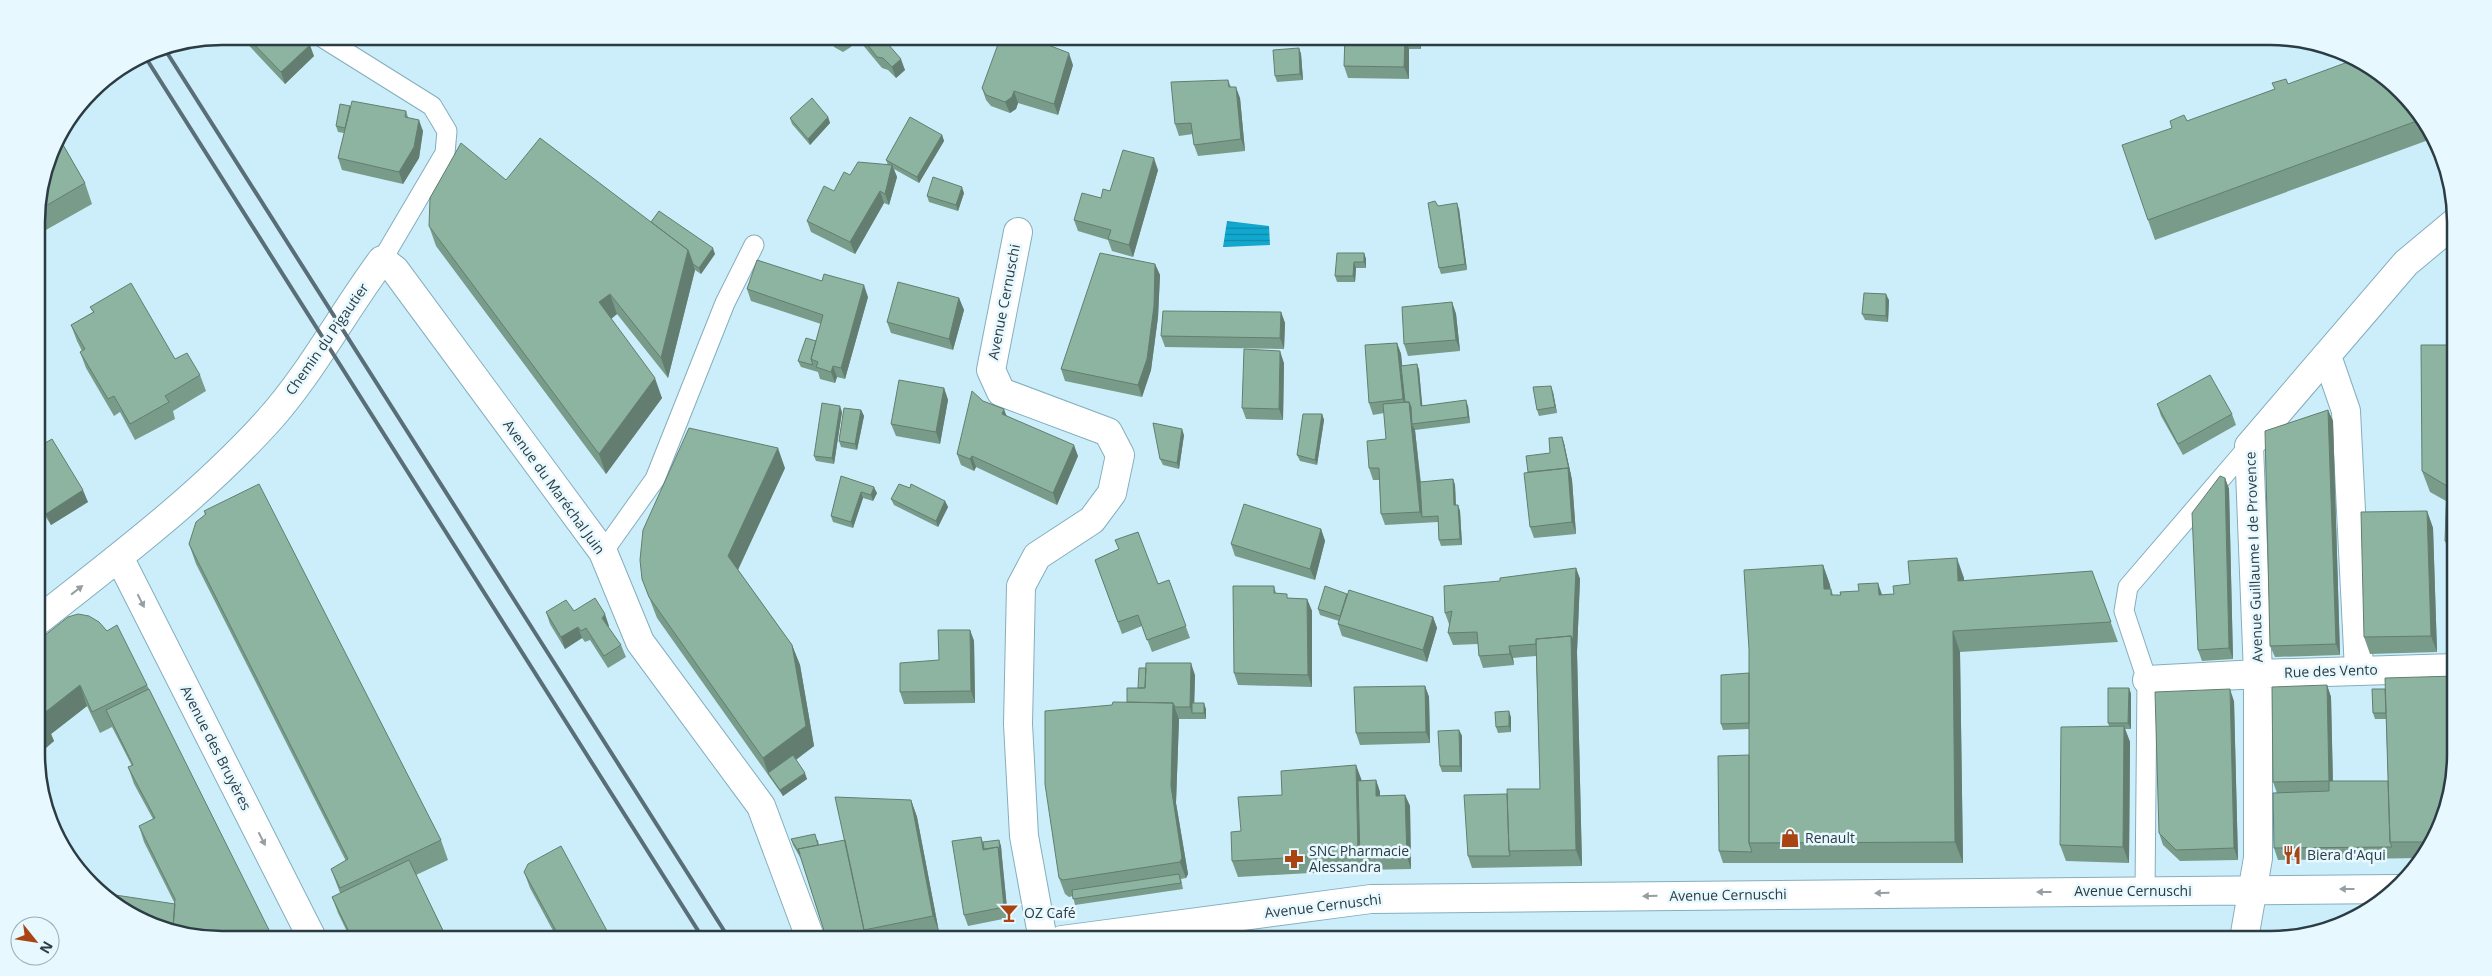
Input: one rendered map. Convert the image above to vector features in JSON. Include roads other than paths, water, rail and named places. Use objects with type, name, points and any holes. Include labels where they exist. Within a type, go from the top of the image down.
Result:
[{"type":"street","name":"Avenue Guillaume I de Provence","points":[[2245,931],[2258,858],[2258,674],[2249,446],[2406,263],[2447,229]]},
{"type":"street","name":"Avenue Cernuschi","points":[[1018,232],[991,370],[1001,392],[1108,432],[1120,455],[1112,493],[1092,520],[1036,556],[1021,586],[1018,724],[1024,836],[1041,931]]},
{"type":"street","name":"Avenue du Maréchal Juin","points":[[382,260],[401,278],[603,552],[640,642],[761,806],[808,931]]},
{"type":"street","name":"Chemin du Pigautier","points":[[45,615],[191,498],[269,420],[307,371],[357,294],[382,260]]},
{"type":"street","points":[[2327,356],[2346,411],[2359,670]]},
{"type":"street","name":"Avenue des Bruyères","points":[[119,557],[308,931]]},
{"type":"street","name":"Rue des Vento","points":[[2146,680],[2359,670],[2447,668]]},
{"type":"street","name":"Avenue Cernuschi","points":[[1130,931],[1370,899],[2386,888]]},
{"type":"lane","name":"Chemin du Pigautier","points":[[334,45],[432,106],[447,130],[445,152],[382,260]]},
{"type":"lane","points":[[603,552],[655,478],[725,303],[754,245]]},
{"type":"lane","points":[[2145,892],[2146,680],[2124,611],[2128,587],[2249,446]]},
{"type":"water","points":[[1227,221],[1269,226],[1270,245],[1223,247]]},
{"type":"railway","points":[[167,53],[724,931]]},
{"type":"railway","points":[[148,61],[698,931]]},
{"type":"place","name":"Renault","points":[[1790,838]]},
{"type":"place","name":"Biera d'Aqui","points":[[2292,855]]},
{"type":"place","name":"SNC Pharmacie Alessandra","points":[[1294,859]]},
{"type":"place","name":"OZ Café","points":[[1009,913]]}]
